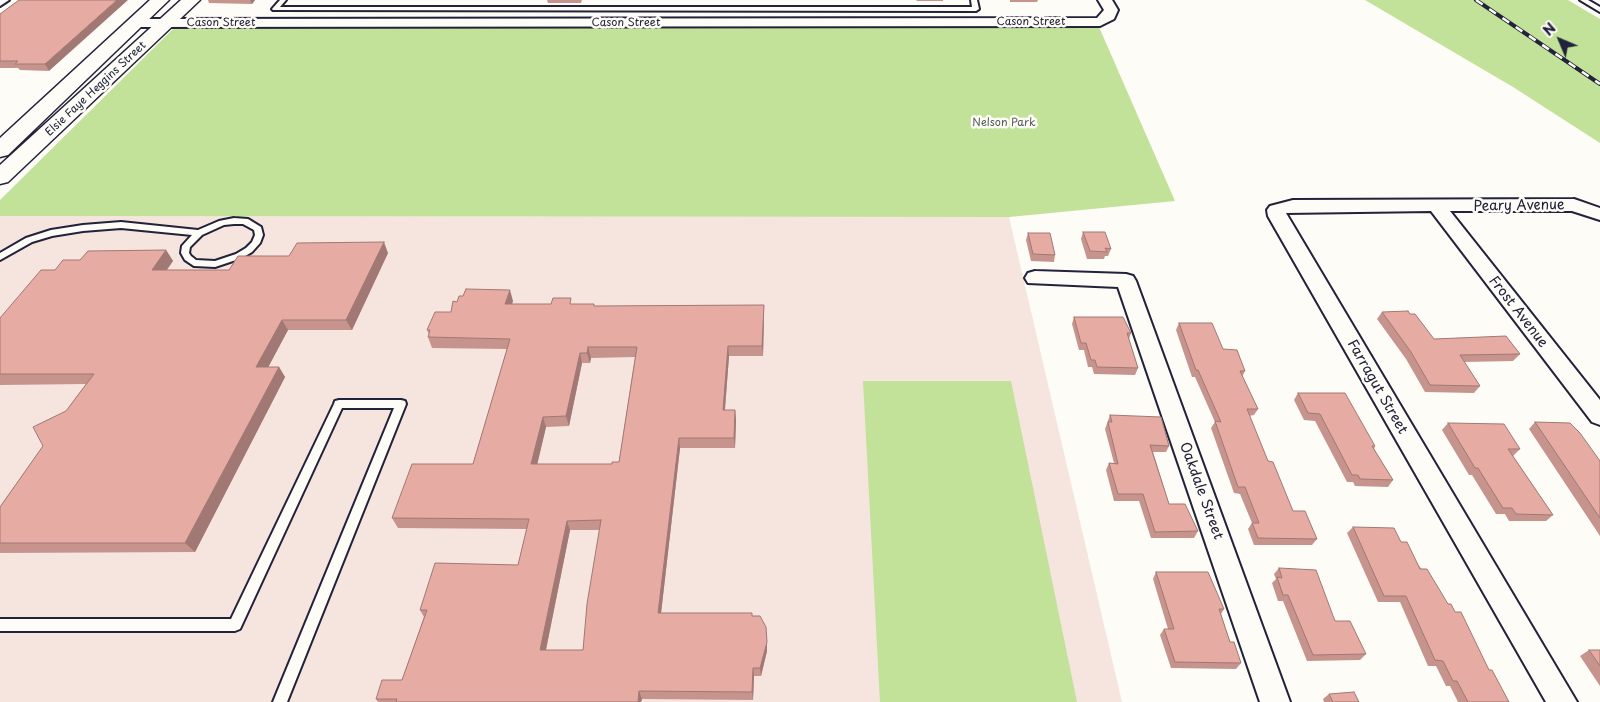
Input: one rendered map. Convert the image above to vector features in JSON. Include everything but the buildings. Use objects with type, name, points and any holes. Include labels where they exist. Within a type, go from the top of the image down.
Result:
[{"type":"main road","name":"Elsie Faye Heggins Street","points":[[0,150],[160,0]]},
{"type":"main road","name":"Elsie Faye Heggins Street","points":[[0,177],[191,0]]},
{"type":"street","name":"Cason Street","points":[[134,23],[1100,22],[1109,16],[1108,5]]},
{"type":"street","name":"Peary Avenue","points":[[1437,207],[1574,205],[1600,214]]},
{"type":"street","name":"Farragut Street","points":[[1437,207],[1293,206],[1276,210],[1277,216],[1562,702]]},
{"type":"street","name":"Frost Avenue","points":[[1437,207],[1600,416]]},
{"type":"street","name":"Oakdale Street","points":[[1035,278],[1126,280],[1275,702]]},
{"type":"lane","points":[[282,0],[275,10],[976,8],[974,0]]},
{"type":"lane","points":[[525,9],[529,0]]},
{"type":"lane","points":[[718,8],[719,0]]},
{"type":"lane","points":[[1583,0],[1600,10]]},
{"type":"lane","points":[[443,9],[447,2]]},
{"type":"lane","points":[[0,257],[29,240],[51,233],[83,228],[121,226],[199,232],[222,223],[244,221],[258,229],[259,235],[256,243],[239,256],[215,264],[204,264],[194,263],[185,253],[191,239],[199,232]]},
{"type":"lane","points":[[0,625],[235,626],[339,404],[401,404],[280,702]]},
{"type":"shaded area","points":[[0,216],[1009,217],[1122,702],[0,702]]},
{"type":"green space","points":[[1365,0],[1568,0],[1600,19],[1600,143],[1513,87]]},
{"type":"green space","name":"Nelson Park","points":[[1099,27],[1175,201],[1009,217],[0,216],[0,200],[174,28]]},
{"type":"green space","points":[[863,381],[1011,381],[1077,702],[880,702]]},
{"type":"railway","points":[[1476,0],[1600,84]]}]
